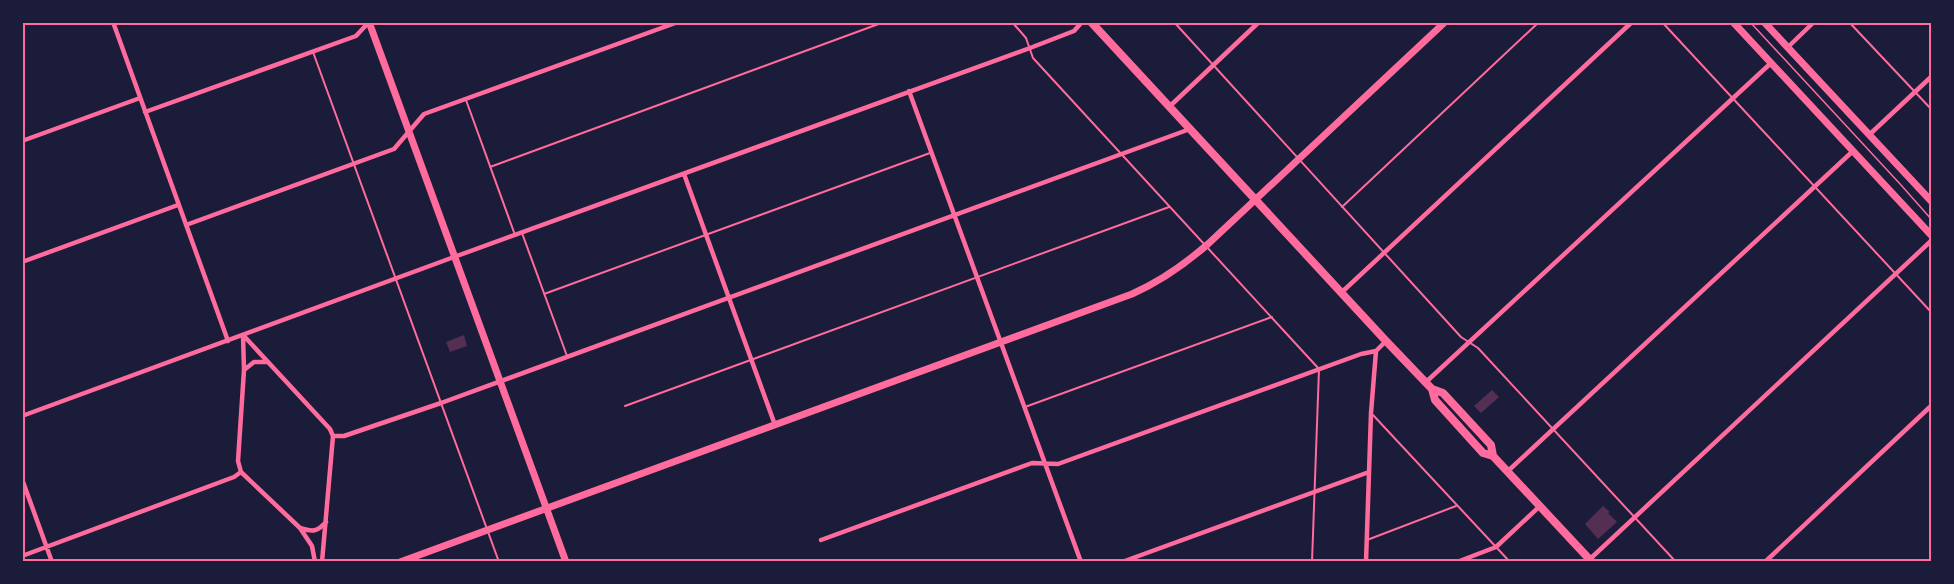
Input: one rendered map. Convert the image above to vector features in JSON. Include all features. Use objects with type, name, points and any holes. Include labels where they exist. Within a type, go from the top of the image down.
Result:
[{"type":"main road","points":[[369,22],[566,561]]},
{"type":"main road","points":[[1091,22],[1429,386],[1435,400],[1483,453],[1494,456],[1591,560]]},
{"type":"main road","points":[[400,561],[1142,290],[1171,274],[1207,245],[1445,22]]},
{"type":"main road","points":[[1734,22],[1932,238]]},
{"type":"main road","points":[[1764,22],[1932,202]]},
{"type":"street","points":[[112,22],[228,341]]},
{"type":"street","points":[[145,112],[356,36],[369,22]]},
{"type":"street","points":[[186,225],[394,149],[424,114],[678,22]]},
{"type":"street","points":[[22,417],[454,256],[1030,48],[1074,31],[1082,22]]},
{"type":"street","points":[[1169,107],[1259,22]]},
{"type":"street","points":[[1342,292],[1632,22]]},
{"type":"street","points":[[1787,48],[1814,22]]},
{"type":"street","points":[[1429,386],[1469,342],[1771,63]]},
{"type":"street","points":[[1869,135],[1932,76]]},
{"type":"street","points":[[909,91],[1081,561]]},
{"type":"street","points":[[22,141],[140,98]]},
{"type":"street","points":[[333,436],[344,436],[441,403],[1190,129]]},
{"type":"street","points":[[1508,471],[1853,151]]},
{"type":"street","points":[[684,174],[776,425]]},
{"type":"street","points":[[22,262],[178,205]]},
{"type":"street","points":[[1591,560],[1932,238]]},
{"type":"street","points":[[243,335],[330,429],[333,436],[322,561]]},
{"type":"street","points":[[243,335],[244,370],[238,461],[241,472],[300,528],[312,546],[315,561]]},
{"type":"street","points":[[821,540],[1032,463],[1058,464],[1360,354],[1376,351],[1386,341]]},
{"type":"street","points":[[1366,561],[1371,413],[1376,351]]},
{"type":"street","points":[[244,370],[254,362],[266,362]]},
{"type":"street","points":[[1765,561],[1932,405]]},
{"type":"street","points":[[22,556],[234,477],[241,472]]},
{"type":"street","points":[[1122,561],[1369,472]]},
{"type":"street","points":[[22,478],[52,561]]},
{"type":"street","points":[[1457,561],[1496,547],[1540,506]]},
{"type":"street","points":[[300,528],[319,530],[326,522]]},
{"type":"lane","points":[[490,167],[884,22]]},
{"type":"lane","points":[[1012,22],[1026,38],[1033,58],[1319,369],[1312,561]]},
{"type":"lane","points":[[1174,22],[1461,337],[1478,348],[1677,561]]},
{"type":"lane","points":[[1341,207],[1539,22]]},
{"type":"lane","points":[[1662,22],[1932,313]]},
{"type":"lane","points":[[1849,22],[1932,111]]},
{"type":"lane","points":[[313,52],[499,561]]},
{"type":"lane","points":[[466,100],[515,235]]},
{"type":"lane","points":[[544,294],[932,153]]},
{"type":"lane","points":[[625,406],[1170,207]]},
{"type":"lane","points":[[522,233],[567,356]]},
{"type":"lane","points":[[1025,407],[1272,317]]},
{"type":"lane","points":[[1371,413],[1510,561]]},
{"type":"lane","points":[[1367,540],[1456,506]]},
{"type":"path","points":[[1750,22],[1932,220]]},
{"type":"building","points":[[464,335],[467,346],[450,352],[446,342]]},
{"type":"building","points":[[1492,390],[1499,397],[1481,413],[1474,406]]},
{"type":"building","points":[[1603,506],[1617,522],[1598,539],[1585,524]]}]
